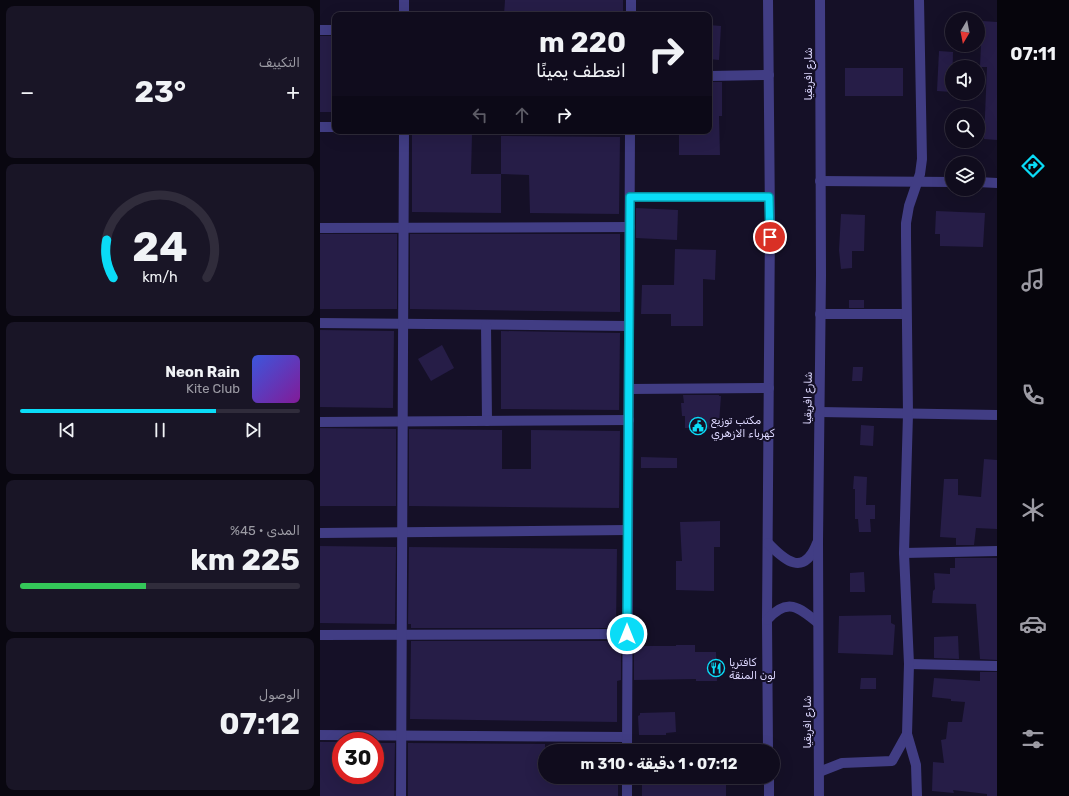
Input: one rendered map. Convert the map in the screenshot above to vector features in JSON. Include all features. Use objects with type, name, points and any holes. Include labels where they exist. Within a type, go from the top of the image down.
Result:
[{"type":"street","points":[[404,0],[404,12]]},
{"type":"street","points":[[631,0],[631,12]]},
{"type":"street","points":[[768,0],[768,744]]},
{"type":"street","name":"شارع افريقيا","points":[[819,796],[818,541],[820,412],[820,0]]},
{"type":"street","points":[[917,796],[916,765],[907,734],[909,664],[904,553],[908,414],[906,223],[909,206],[921,167],[922,147],[919,0]]},
{"type":"street","points":[[320,30],[332,30]]},
{"type":"street","points":[[712,76],[769,75]]},
{"type":"street","points":[[320,127],[332,127]]},
{"type":"street","points":[[401,796],[404,134]]},
{"type":"street","points":[[627,744],[630,134]]},
{"type":"street","points":[[820,181],[945,182]]},
{"type":"street","points":[[985,182],[997,183]]},
{"type":"street","points":[[630,197],[769,197]]},
{"type":"street","points":[[320,228],[630,227]]},
{"type":"street","points":[[820,314],[906,314]]},
{"type":"street","points":[[320,323],[629,326]]},
{"type":"street","points":[[486,325],[487,421]]},
{"type":"street","points":[[629,388],[769,388]]},
{"type":"street","points":[[820,412],[997,415]]},
{"type":"street","points":[[320,422],[628,420]]},
{"type":"street","points":[[320,533],[628,530]]},
{"type":"street","points":[[768,543],[780,556],[786,560],[799,562],[805,560],[811,555],[818,541]]},
{"type":"street","points":[[904,553],[997,551]]},
{"type":"street","points":[[767,620],[778,610],[790,607],[802,610],[818,623]]},
{"type":"street","points":[[320,635],[627,634]]},
{"type":"street","points":[[909,664],[997,666]]},
{"type":"street","points":[[819,772],[842,763],[892,761],[907,734]]},
{"type":"street","points":[[320,735],[627,736]]},
{"type":"street","points":[[626,796],[627,784]]},
{"type":"street","points":[[769,784],[769,796]]},
{"type":"building","points":[[505,0],[623,0],[623,12],[504,12]]},
{"type":"building","points":[[985,21],[997,22],[997,140],[985,139],[987,67],[985,67],[985,60],[980,60],[981,52],[985,52]]},
{"type":"building","points":[[712,25],[721,26],[719,60],[712,59]]},
{"type":"building","points":[[320,36],[332,36],[332,112],[320,112]]},
{"type":"building","points":[[939,51],[953,52],[953,60],[945,60],[945,92],[937,91]]},
{"type":"building","points":[[845,68],[903,68],[903,96],[845,96]]},
{"type":"building","points":[[712,82],[722,82],[722,116],[719,116],[720,155],[679,155],[679,134],[712,134]]},
{"type":"building","points":[[412,135],[472,135],[471,174],[501,174],[501,213],[412,212]]},
{"type":"building","points":[[501,136],[620,137],[619,214],[530,213],[529,175],[501,174]]},
{"type":"building","points":[[636,208],[678,210],[677,240],[636,238]]},
{"type":"building","points":[[936,211],[985,213],[983,247],[940,246],[940,234],[935,234]]},
{"type":"building","points":[[841,214],[865,215],[864,251],[852,251],[852,268],[841,269],[839,250]]},
{"type":"building","points":[[320,234],[397,234],[397,309],[320,309]]},
{"type":"building","points":[[410,234],[620,234],[620,312],[410,309]]},
{"type":"building","points":[[675,249],[716,250],[715,280],[703,279],[703,326],[671,326],[671,314],[641,314],[642,285],[674,285]]},
{"type":"building","points":[[849,300],[864,300],[864,308],[849,308]]},
{"type":"building","points":[[320,330],[394,331],[393,408],[320,407]]},
{"type":"building","points":[[501,331],[620,333],[619,410],[501,409]]},
{"type":"building","points":[[442,345],[454,368],[431,381],[418,359]]},
{"type":"building","points":[[853,367],[863,367],[862,381],[852,381]]},
{"type":"building","points":[[683,395],[721,396],[719,423],[714,423],[715,429],[685,428],[685,416],[682,416],[681,403],[684,403]]},
{"type":"building","points":[[861,425],[874,426],[873,446],[860,445]]},
{"type":"building","points":[[320,428],[396,429],[396,506],[320,506]]},
{"type":"building","points":[[409,429],[502,430],[502,469],[531,469],[531,430],[620,431],[619,508],[409,506]]},
{"type":"building","points":[[641,457],[677,458],[677,468],[641,468]]},
{"type":"building","points":[[984,459],[997,460],[997,529],[976,528],[974,545],[956,545],[956,538],[940,537],[944,479],[958,479],[958,495],[981,497]]},
{"type":"building","points":[[854,476],[867,477],[866,505],[875,505],[875,519],[870,519],[871,532],[859,532],[858,519],[855,519],[855,489],[853,489]]},
{"type":"building","points":[[720,521],[720,547],[714,547],[714,591],[676,590],[676,561],[682,561],[680,522]]},
{"type":"building","points":[[320,546],[396,547],[395,624],[320,623]]},
{"type":"building","points":[[409,547],[617,549],[616,628],[411,628],[411,624],[408,624]]},
{"type":"building","points":[[955,558],[997,558],[997,660],[980,659],[976,604],[932,603],[933,591],[935,589],[934,573],[950,574],[950,568],[955,568]]},
{"type":"building","points":[[864,572],[865,592],[850,592],[850,573]]},
{"type":"building","points":[[891,615],[891,623],[895,625],[893,655],[838,653],[839,616]]},
{"type":"building","points":[[958,636],[959,659],[934,658],[934,637]]},
{"type":"building","points":[[411,641],[616,641],[616,645],[621,646],[621,680],[617,681],[617,722],[410,719]]},
{"type":"building","points":[[695,645],[695,652],[716,652],[717,681],[696,681],[696,679],[634,680],[634,646]]},
{"type":"building","points":[[980,672],[997,672],[997,796],[987,796],[987,794],[953,790],[954,793],[932,791],[933,762],[944,763],[941,740],[946,739],[948,722],[962,722],[965,702],[932,697],[934,678],[980,681]]},
{"type":"building","points":[[861,678],[876,678],[876,689],[860,689]]},
{"type":"building","points":[[675,712],[676,732],[666,733],[666,735],[639,735],[638,716],[640,713]]},
{"type":"building","points":[[320,742],[332,742],[332,784],[384,784],[384,743],[395,743],[394,796],[320,796]]},
{"type":"building","points":[[408,743],[545,744],[538,744],[538,784],[618,784],[618,796],[408,796]]},
{"type":"building","points":[[642,784],[726,784],[726,796],[642,796]]},
{"type":"place","name":"مكتب توزيع كهرباء الازهري","points":[[698,426]]},
{"type":"place","name":"كافتريا لون المنقة","points":[[716,668]]},
{"type":"route","points":[[627,634],[630,197],[769,197],[770,237]]}]
